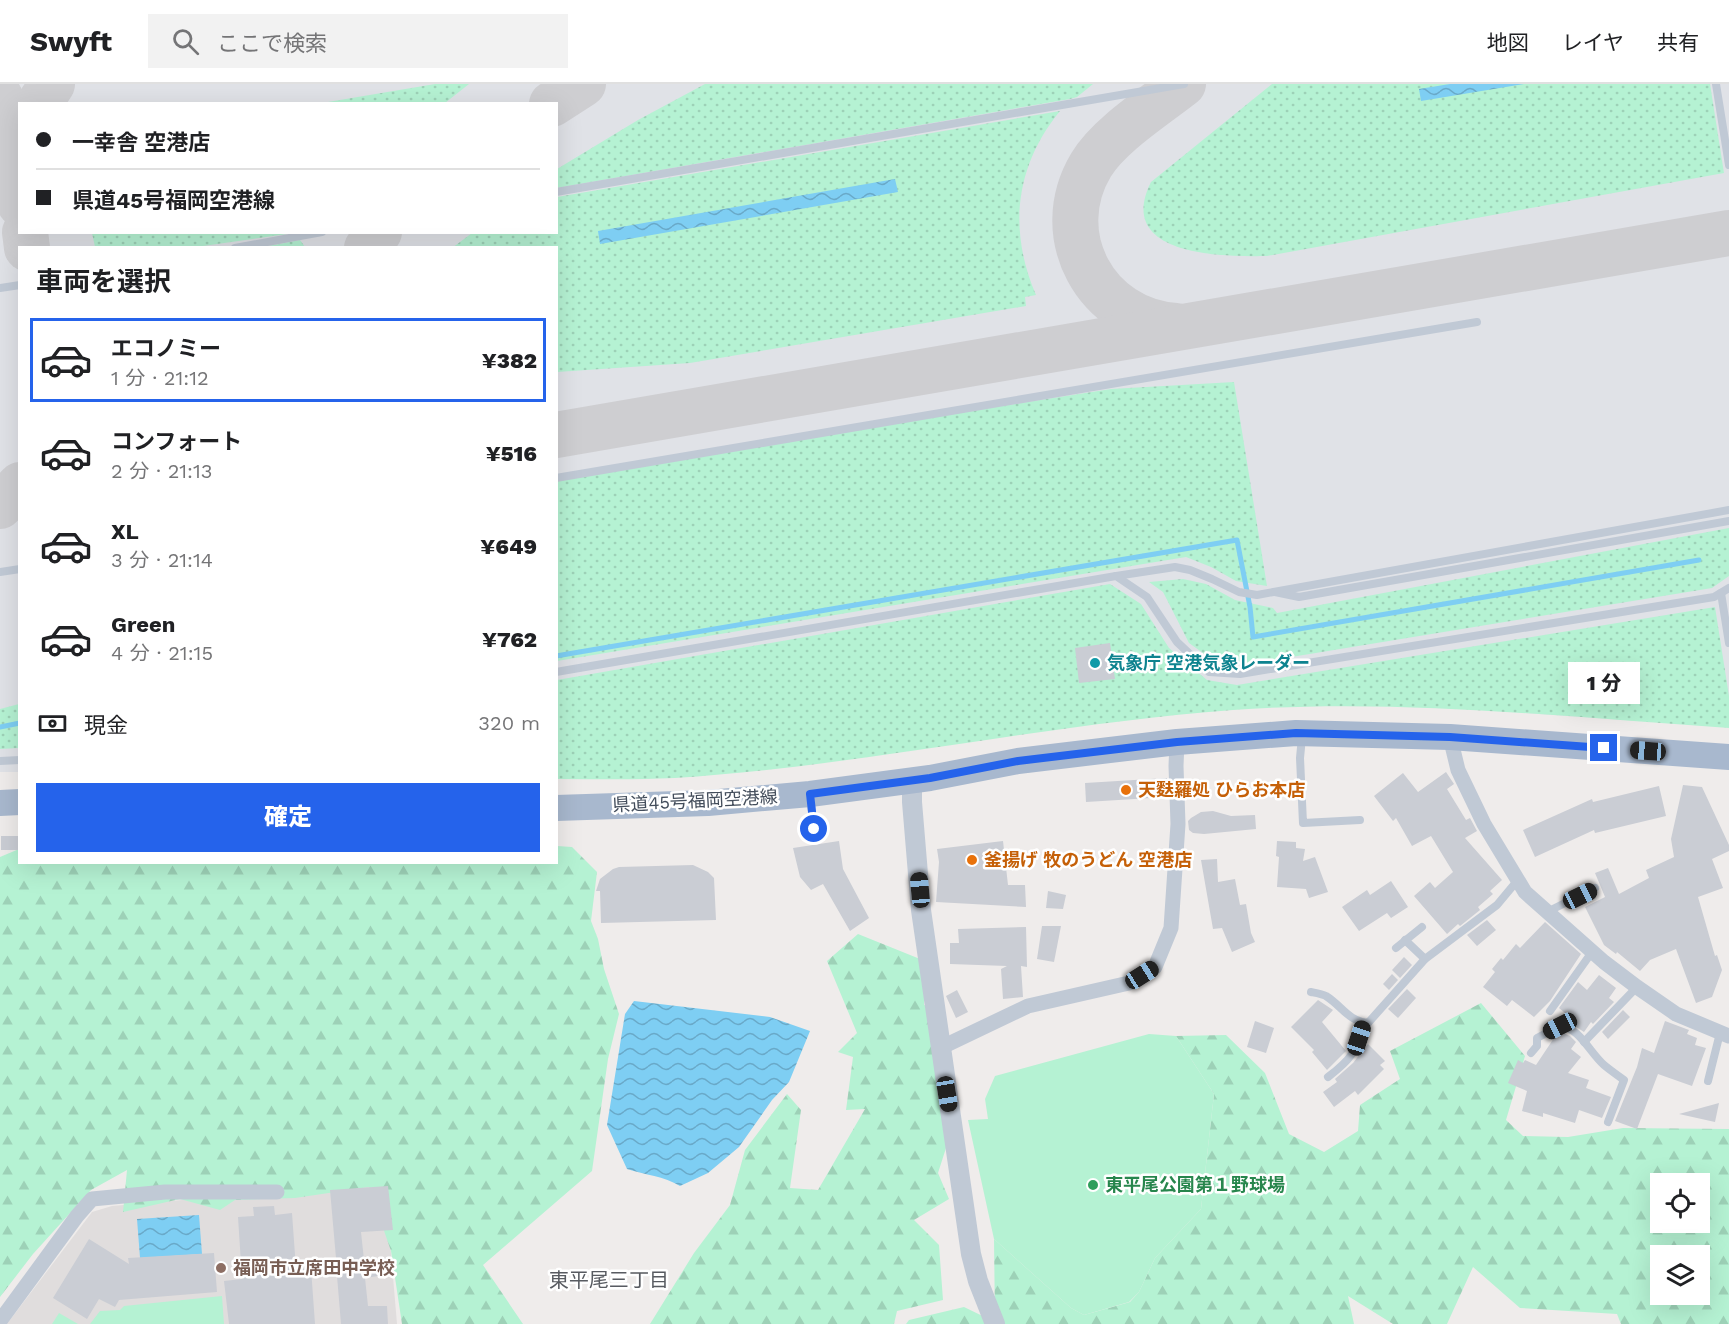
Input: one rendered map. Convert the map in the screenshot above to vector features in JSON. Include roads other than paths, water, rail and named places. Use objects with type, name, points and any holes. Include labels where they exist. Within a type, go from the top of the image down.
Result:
[{"type":"main road","name":"県道45号福岡空港線","points":[[558,808],[708,803],[810,794],[1177,742],[1302,734],[1450,737],[1729,757]]},
{"type":"main road","points":[[0,802],[18,802]]},
{"type":"street","points":[[1450,737],[1458,770],[1484,824],[1525,892],[1549,911],[1592,952],[1637,987],[1676,1014],[1725,1034]]},
{"type":"street","points":[[940,1048],[1028,1006],[1129,983],[1155,967],[1171,928],[1170,869],[1177,742]]},
{"type":"street","points":[[912,781],[919,828],[921,910],[971,1254],[978,1281],[995,1324]]},
{"type":"street","points":[[0,1321],[92,1199],[165,1192],[277,1192]]},
{"type":"lane","points":[[558,192],[1184,84]]},
{"type":"lane","points":[[1716,84],[1729,165]]},
{"type":"lane","points":[[247,246],[311,234]]},
{"type":"lane","points":[[0,288],[18,285]]},
{"type":"lane","points":[[558,478],[1477,322]]},
{"type":"lane","points":[[558,672],[1175,567],[1190,570],[1239,592],[1257,594],[1729,510]]},
{"type":"lane","points":[[1271,592],[1299,597],[1729,521]]},
{"type":"lane","points":[[0,572],[18,569]]},
{"type":"lane","points":[[1116,576],[1147,597],[1177,642],[1209,672],[1240,674],[1714,597],[1729,588]]},
{"type":"lane","points":[[1721,593],[1729,643]]},
{"type":"lane","points":[[1302,734],[1300,759],[1303,823],[1360,820]]},
{"type":"lane","points":[[0,761],[18,760]]},
{"type":"lane","points":[[810,794],[814,829]]},
{"type":"lane","points":[[1311,992],[1325,996],[1349,1017],[1368,1023],[1425,959],[1497,904],[1517,881]]},
{"type":"lane","points":[[1549,911],[1595,888]]},
{"type":"lane","points":[[1396,948],[1422,927]]},
{"type":"lane","points":[[1405,940],[1425,959]]},
{"type":"lane","points":[[1550,1011],[1592,952]]},
{"type":"lane","points":[[1584,1042],[1637,987]]},
{"type":"lane","points":[[1328,1077],[1347,1062],[1354,1053],[1364,1023]]},
{"type":"lane","points":[[1531,1053],[1537,1046],[1537,1038],[1560,1026],[1569,1029],[1584,1042],[1602,1064],[1624,1080],[1608,1122]]},
{"type":"lane","points":[[1708,1081],[1725,1034]]},
{"type":"water","points":[[1450,84],[1524,84],[1421,101],[1419,89]]},
{"type":"water","points":[[895,179],[898,192],[600,244],[598,231]]},
{"type":"water","points":[[634,1001],[770,1017],[810,1031],[789,1082],[772,1100],[739,1147],[708,1173],[680,1186],[661,1178],[627,1169],[607,1125],[625,1014]]},
{"type":"water","points":[[199,1215],[202,1254],[140,1258],[137,1219]]},
{"type":"waterway","points":[[558,656],[1237,540],[1250,607],[1253,637],[1699,560]]},
{"type":"waterway","points":[[0,727],[18,723]]},
{"type":"place","name":"気象庁 空港気象レーダー","points":[[1095,663]]},
{"type":"place","name":"天麩羅処 ひらお本店","points":[[1126,790]]},
{"type":"place","name":"釜揚げ 牧のうどん 空港店","points":[[972,860]]},
{"type":"place","name":"東平尾公園第１野球場","points":[[1093,1185]]},
{"type":"place","name":"福岡市立席田中学校","points":[[221,1268]]},
{"type":"district","name":"東平尾三丁目","points":[[609,1280]]}]
